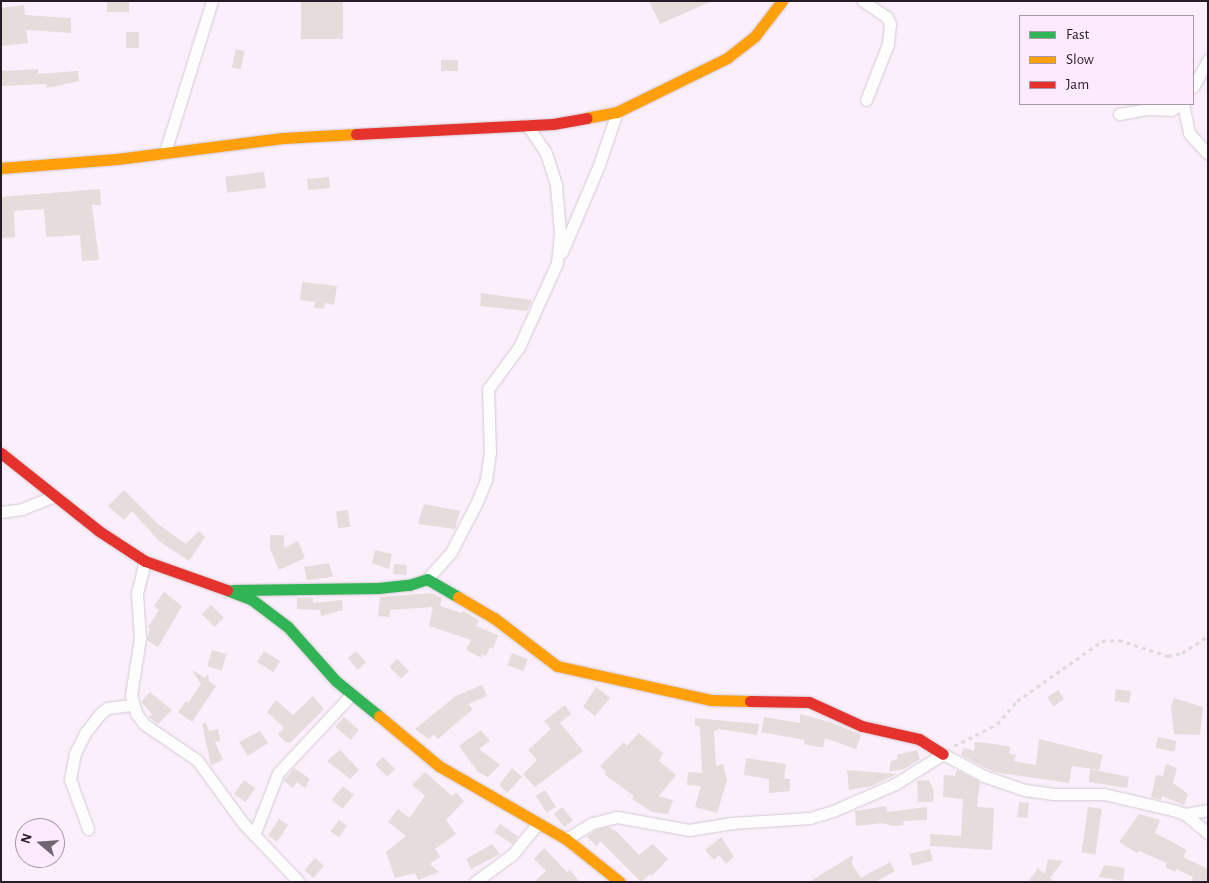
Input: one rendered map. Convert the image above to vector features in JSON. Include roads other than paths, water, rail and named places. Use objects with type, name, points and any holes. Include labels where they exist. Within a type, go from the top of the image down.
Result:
[{"type":"street","points":[[165,152],[212,1]]},
{"type":"street","points":[[1,168],[283,138],[572,122],[617,112],[727,58],[755,36],[782,1]]},
{"type":"street","points":[[863,1],[887,17],[890,24],[888,44],[866,100]]},
{"type":"street","points":[[1194,85],[1208,60]]},
{"type":"street","points":[[1119,114],[1146,109],[1171,110],[1180,105]]},
{"type":"street","points":[[1182,105],[1189,133],[1208,154]]},
{"type":"street","points":[[232,590],[378,588],[409,585],[427,579],[451,552],[477,502],[486,480],[490,452],[488,389],[519,347],[599,165],[617,112]]},
{"type":"street","points":[[527,125],[546,153],[556,184],[560,233],[557,263]]},
{"type":"street","points":[[1,453],[54,496],[145,561],[166,571],[232,590],[251,599],[288,627],[322,667],[352,694],[439,766],[566,839],[620,882]]},
{"type":"street","points":[[1,512],[22,509],[54,496]]},
{"type":"street","points":[[145,561],[137,584],[140,638],[132,686],[133,705],[144,724],[197,760],[254,835],[300,882]]},
{"type":"street","points":[[427,579],[494,618],[557,666],[710,700],[809,702],[862,726],[919,739],[970,770],[1025,790],[1054,794],[1104,794],[1185,814],[1208,810]]},
{"type":"street","points":[[254,835],[278,773],[352,694]]},
{"type":"street","points":[[88,829],[70,779],[75,753],[84,733],[107,708],[133,705]]},
{"type":"street","points":[[566,839],[593,823],[617,817],[690,830],[737,822],[810,818],[833,811],[894,784],[943,754]]},
{"type":"street","points":[[1185,814],[1208,833]]},
{"type":"street","points":[[475,882],[513,854],[538,823]]}]
